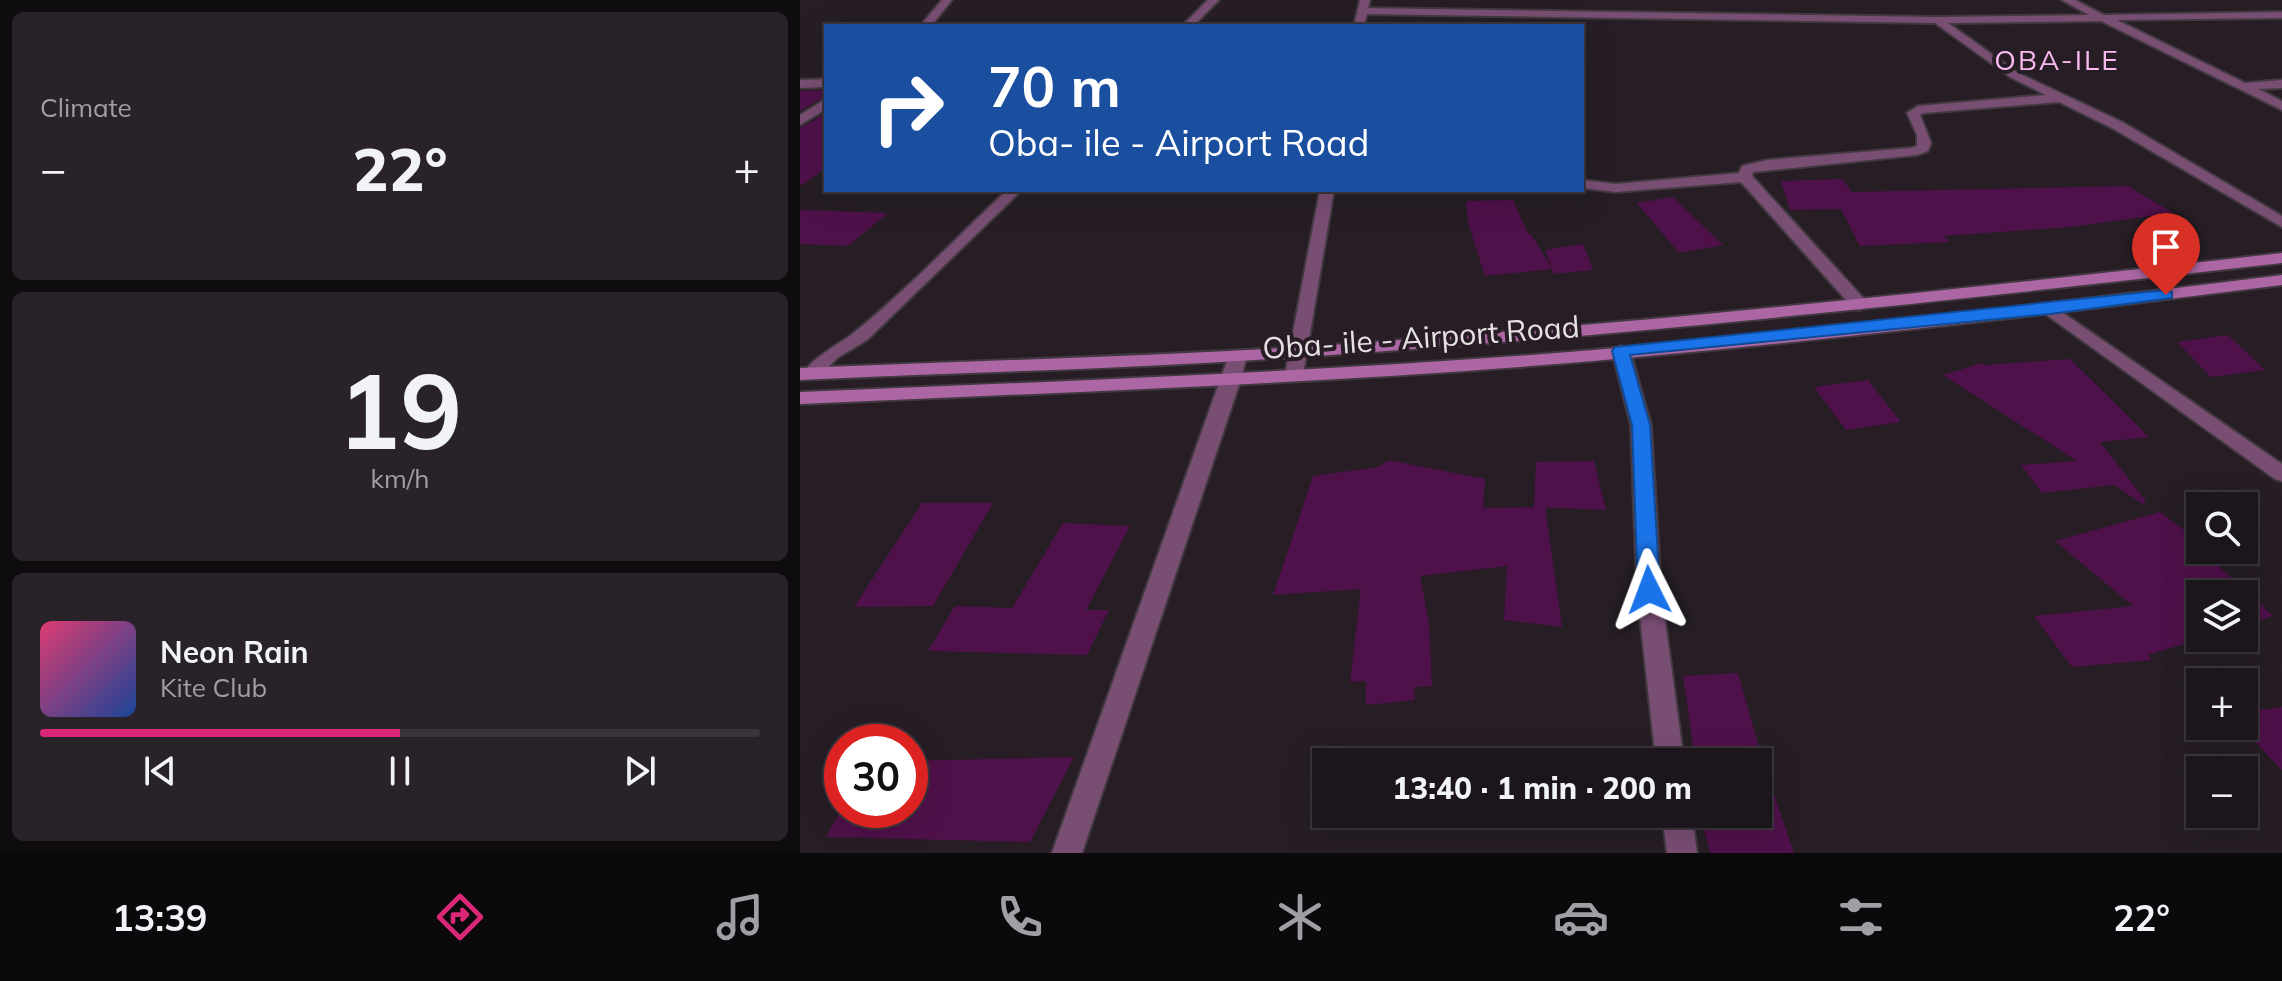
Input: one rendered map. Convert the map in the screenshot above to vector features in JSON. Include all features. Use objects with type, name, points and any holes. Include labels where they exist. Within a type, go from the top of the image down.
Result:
[{"type":"main road","name":"Oba- ile - Airport Road","points":[[800,398],[1235,367],[1297,352],[1860,305],[2282,258]]},
{"type":"main road","name":"Oba- ile - Airport Road","points":[[806,374],[1235,367],[1294,375],[1533,360],[2050,309],[2282,280]]},
{"type":"main road","points":[[1524,335],[1533,360]]},
{"type":"street","points":[[927,24],[947,0]]},
{"type":"street","points":[[1189,24],[1214,0]]},
{"type":"street","points":[[2067,0],[2282,106]]},
{"type":"street","points":[[1364,6],[1507,15],[1937,20],[2282,15]]},
{"type":"street","points":[[1507,15],[1513,24]]},
{"type":"street","points":[[1937,20],[2002,67],[2117,125],[2282,222]]},
{"type":"street","points":[[800,84],[824,83]]},
{"type":"street","points":[[2244,87],[2282,84]]},
{"type":"street","points":[[1745,177],[1747,169],[1756,166],[1898,154],[1923,148],[1926,136],[1915,124],[1913,113],[1922,109],[2059,98]]},
{"type":"street","points":[[800,121],[824,104]]},
{"type":"street","points":[[1584,184],[1616,188],[1745,177]]},
{"type":"street","points":[[1745,177],[1860,305]]},
{"type":"street","points":[[806,374],[861,336],[1013,192]]},
{"type":"street","points":[[1294,375],[1327,192]]},
{"type":"street","points":[[2050,309],[2282,474]]},
{"type":"street","points":[[1621,351],[1641,425],[1649,590],[1668,748]]},
{"type":"street","points":[[1067,853],[1235,367]]},
{"type":"street","points":[[1679,828],[1682,853]]},
{"type":"building","points":[[824,90],[824,97],[800,111],[800,91]]},
{"type":"building","points":[[824,114],[824,169],[800,186],[800,128]]},
{"type":"building","points":[[1842,179],[1852,192],[2128,186],[2173,213],[2070,227],[1944,236],[1950,242],[1860,246],[1841,209],[1790,210],[1781,181]]},
{"type":"building","points":[[1673,197],[1723,245],[1679,253],[1637,203]]},
{"type":"building","points":[[1513,200],[1528,234],[1531,234],[1552,269],[1485,276],[1469,226],[1466,201]]},
{"type":"building","points":[[800,210],[888,213],[848,246],[800,244]]},
{"type":"building","points":[[1583,244],[1593,270],[1554,274],[1545,250]]},
{"type":"building","points":[[2228,335],[2265,370],[2211,377],[2177,342]]},
{"type":"building","points":[[2070,359],[2149,437],[2100,442],[2146,501],[2143,504],[2114,485],[2042,493],[2021,465],[2077,461],[1943,375],[1982,363]]},
{"type":"building","points":[[1868,380],[1901,422],[1846,430],[1814,387]]},
{"type":"building","points":[[1388,460],[1485,479],[1483,508],[1545,507],[1562,627],[1504,620],[1507,566],[1420,576],[1429,623],[1432,686],[1414,687],[1415,700],[1366,705],[1366,681],[1350,682],[1361,589],[1273,595],[1313,476],[1379,467]]},
{"type":"building","points":[[1594,461],[1606,510],[1534,507],[1536,462]]},
{"type":"building","points":[[922,503],[993,503],[933,606],[854,607]]},
{"type":"building","points":[[2160,512],[2186,532],[2186,564],[2216,564],[2234,580],[2186,580],[2186,643],[2148,655],[2152,660],[2072,667],[2034,616],[2133,606],[2055,541]]},
{"type":"building","points":[[1063,523],[1130,526],[1086,610],[1109,610],[1087,655],[928,651],[955,606],[1012,608]]},
{"type":"building","points":[[2258,602],[2273,616],[2258,621]]},
{"type":"building","points":[[1738,673],[1759,748],[1693,748],[1683,676]]},
{"type":"building","points":[[2282,707],[2282,770],[2254,740],[2258,740],[2258,710]]},
{"type":"building","points":[[1074,757],[1030,842],[826,837],[831,828],[928,828],[928,761]]},
{"type":"building","points":[[1772,788],[1794,853],[1710,853],[1704,828],[1772,828]]},
{"type":"district","name":"OBA-ILE","points":[[2057,60]]},
{"type":"route","points":[[1649,590],[1641,425],[1621,351],[2166,295]]}]
